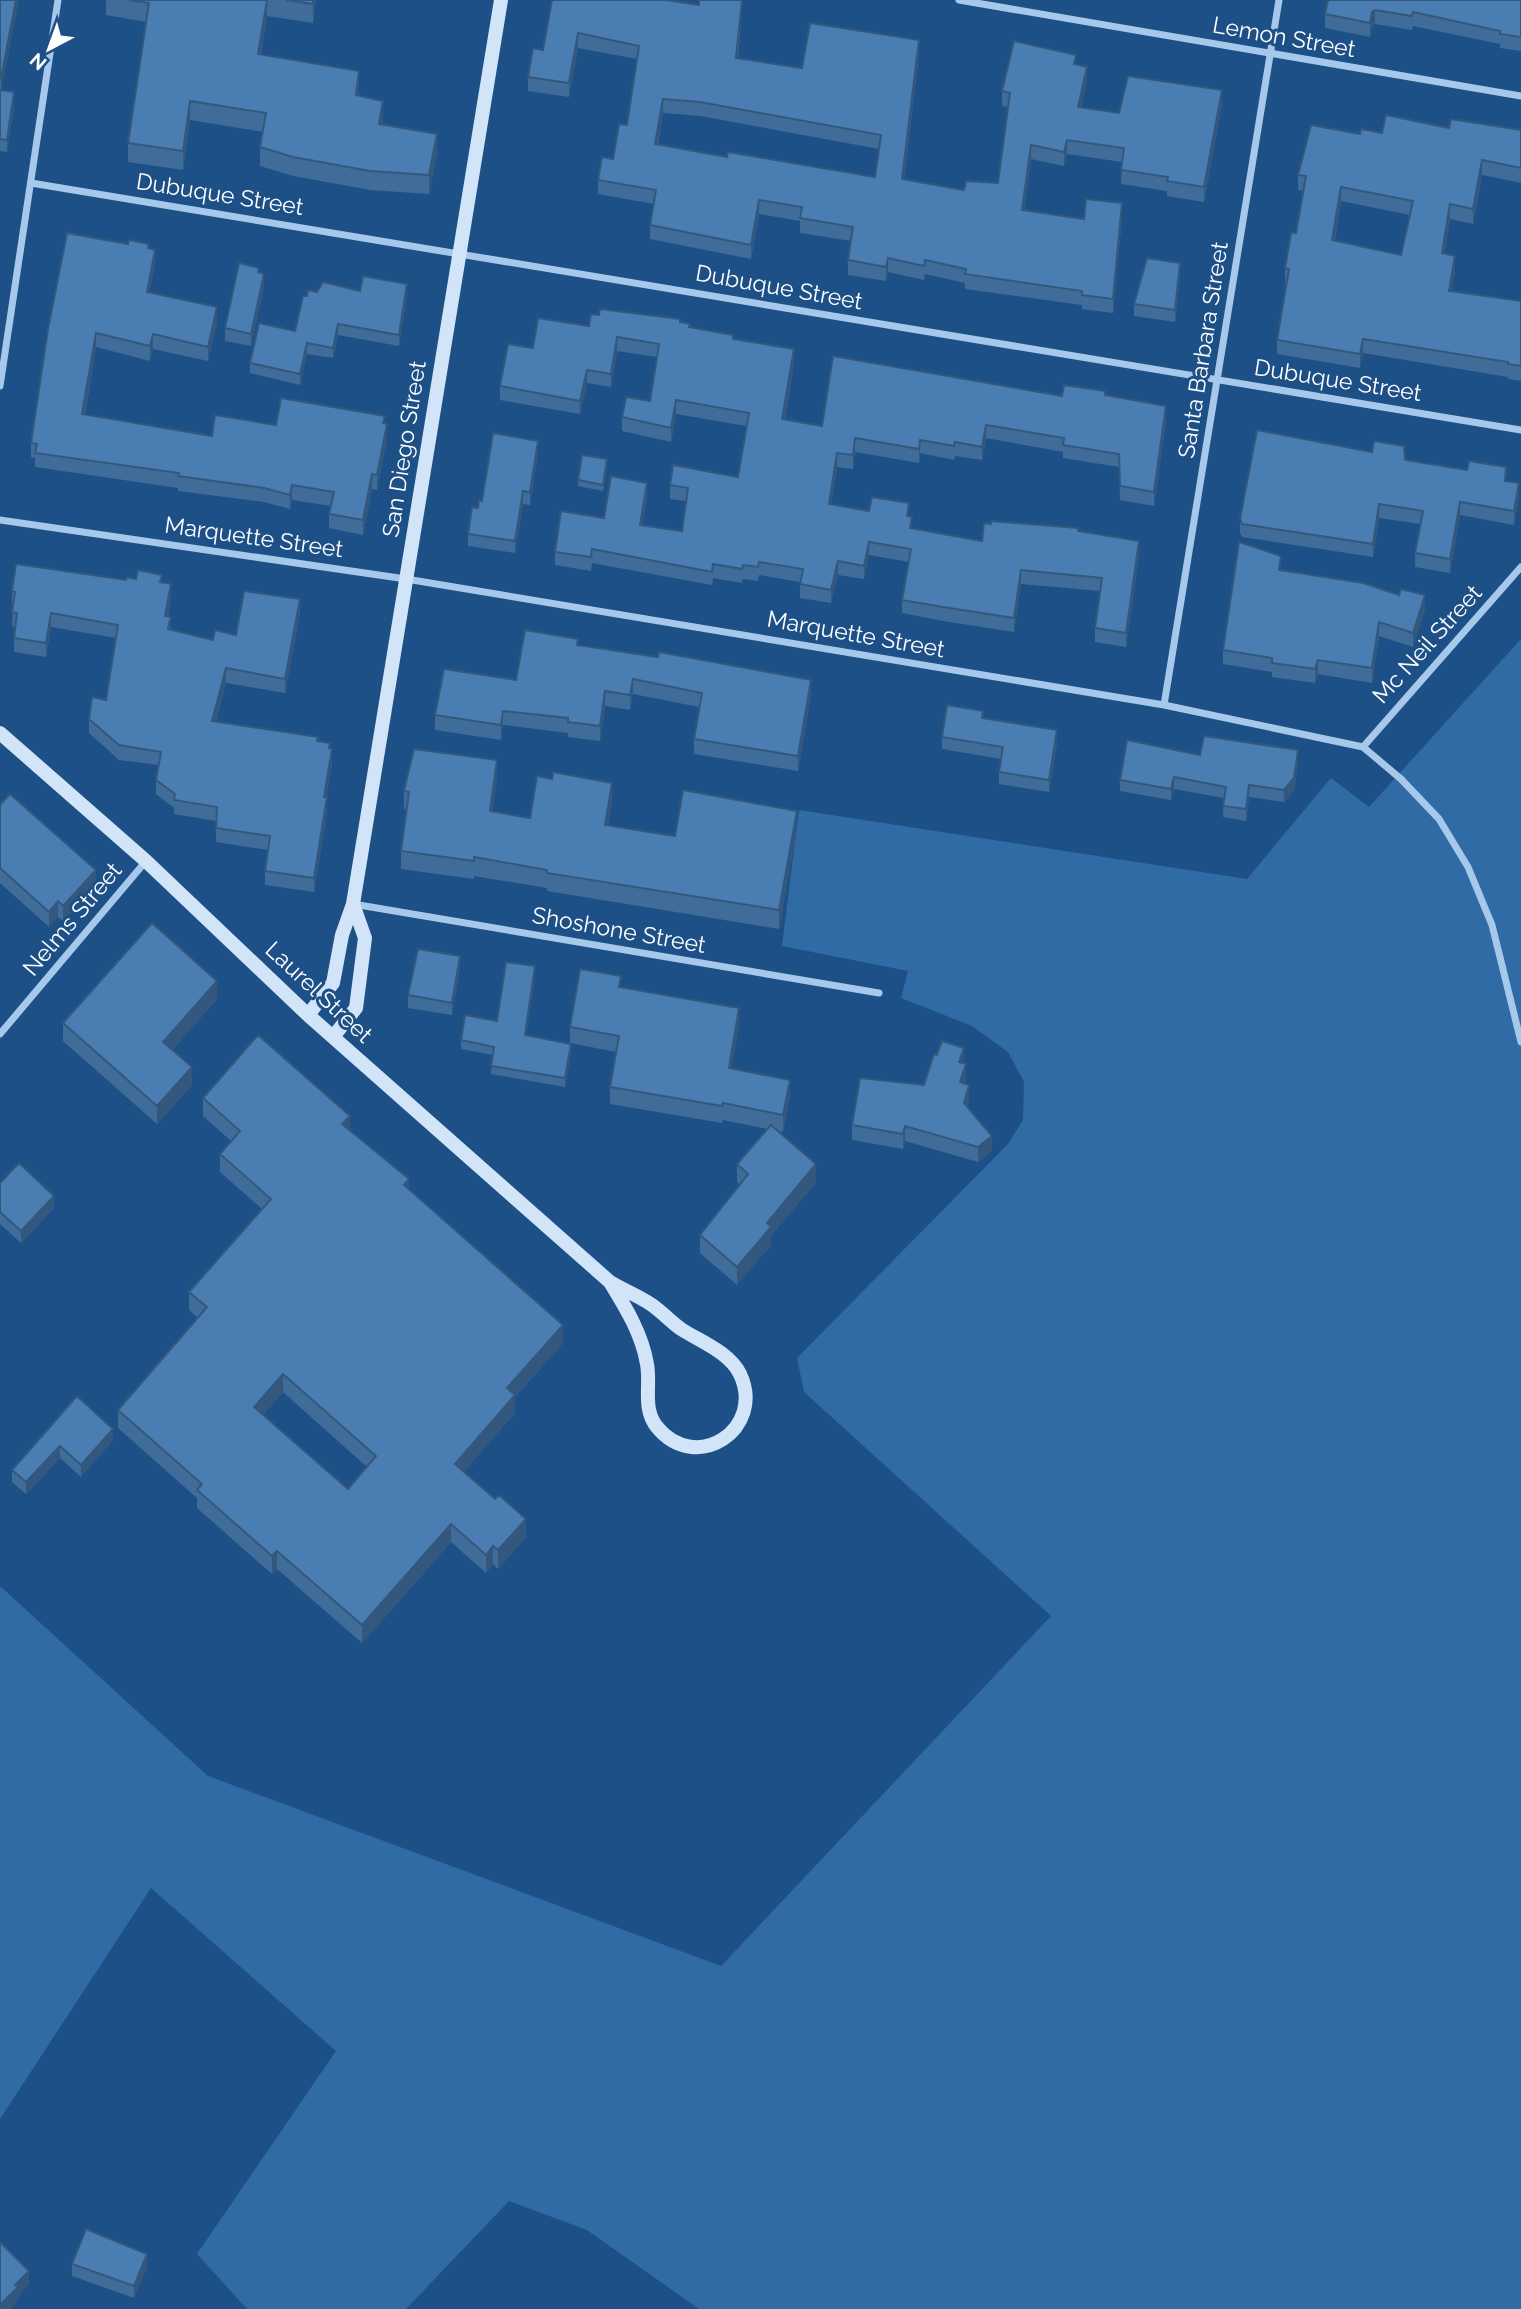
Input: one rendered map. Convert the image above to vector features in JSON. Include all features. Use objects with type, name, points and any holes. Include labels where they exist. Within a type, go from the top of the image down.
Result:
[{"type":"street","points":[[0,386],[58,0]]},
{"type":"street","name":"San Diego Street","points":[[308,1015],[334,983],[342,935],[353,904],[501,0]]},
{"type":"street","name":"Lemon Street","points":[[959,0],[1521,96]]},
{"type":"street","name":"Santa Barbara Street","points":[[1164,705],[1279,0]]},
{"type":"street","name":"Dubuque Street","points":[[31,183],[1521,430]]},
{"type":"street","name":"Marquette Street","points":[[0,520],[406,579],[1164,705],[1363,747],[1401,779],[1439,819],[1468,867],[1492,925],[1521,1042]]},
{"type":"street","name":"Mc Neil Street","points":[[1363,747],[1521,567]]},
{"type":"street","name":"Laurel Street","points":[[0,733],[146,861],[332,1037],[610,1282]]},
{"type":"street","name":"Nelms Street","points":[[0,1034],[146,861]]},
{"type":"street","name":"San Diego Street","points":[[332,1037],[356,1008],[365,938],[353,904]]},
{"type":"street","name":"Shoshone Street","points":[[353,904],[879,993]]},
{"type":"street","points":[[610,1282],[651,1304],[679,1327],[725,1356],[739,1373],[747,1400],[739,1424],[723,1441],[693,1448],[672,1441],[655,1425],[648,1404],[648,1365],[632,1317],[610,1282]]},
{"type":"shaded area","points":[[1521,639],[1521,2309],[699,2309],[587,2230],[509,2201],[406,2309],[247,2309],[197,2254],[336,2051],[151,1888],[0,2119],[0,1586],[208,1776],[721,1966],[1051,1616],[804,1392],[797,1358],[1008,1144],[1023,1120],[1024,1082],[1008,1052],[972,1026],[901,998],[908,971],[782,946],[799,810],[1247,879],[1331,778],[1369,807]]},
{"type":"building","points":[[0,0],[16,0],[1,78],[0,77]]},
{"type":"building","points":[[129,0],[267,0],[258,54],[359,71],[356,95],[383,101],[379,124],[437,134],[429,175],[370,171],[293,157],[260,147],[266,113],[190,101],[183,151],[128,143],[149,3]]},
{"type":"building","points":[[286,0],[313,0],[313,4]]},
{"type":"building","points":[[552,0],[666,0],[699,5],[699,0],[742,0],[736,58],[802,68],[810,23],[919,40],[902,179],[964,190],[966,181],[998,183],[1010,93],[1002,91],[1014,41],[1076,55],[1074,64],[1087,67],[1078,107],[1119,113],[1128,76],[1222,90],[1204,187],[1167,181],[1168,177],[1121,170],[1124,148],[1067,140],[1064,152],[1031,145],[1022,210],[1084,219],[1086,199],[1122,203],[1113,299],[1082,295],[1082,291],[965,274],[966,269],[925,260],[924,266],[888,258],[886,267],[848,260],[853,227],[800,218],[802,207],[759,200],[751,245],[650,225],[656,190],[598,180],[602,157],[613,159],[619,124],[627,125],[639,46],[578,33],[569,83],[528,77],[533,48],[543,50]],"holes":[[[663,99],[700,102],[881,135],[875,177],[728,152],[727,157],[655,144]]]},
{"type":"building","points":[[1328,0],[1521,0],[1521,37],[1413,12],[1412,16],[1375,10],[1370,23],[1325,14]]},
{"type":"building","points":[[0,90],[14,92],[7,140],[0,139]]},
{"type":"building","points":[[1386,115],[1449,128],[1451,119],[1521,130],[1521,168],[1482,160],[1473,209],[1450,204],[1442,253],[1455,256],[1449,291],[1521,301],[1521,366],[1363,339],[1360,354],[1277,340],[1289,269],[1285,268],[1291,233],[1296,233],[1306,176],[1298,175],[1311,125],[1360,134],[1361,129],[1382,133]],"holes":[[[1341,187],[1413,201],[1401,255],[1332,240]]]},
{"type":"building","points":[[67,233],[128,244],[129,240],[149,244],[148,248],[155,250],[147,292],[217,307],[208,347],[153,334],[150,346],[96,333],[82,414],[212,436],[215,415],[276,425],[281,398],[385,416],[383,423],[387,424],[377,475],[372,474],[363,520],[329,514],[334,492],[292,485],[290,495],[264,488],[178,476],[179,473],[35,453],[37,444],[31,443],[48,329]]},
{"type":"building","points":[[1147,258],[1180,263],[1175,310],[1134,304]]},
{"type":"building","points":[[239,263],[259,268],[258,272],[264,274],[251,334],[225,328]]},
{"type":"building","points":[[363,276],[407,284],[399,335],[338,324],[333,348],[307,343],[300,374],[250,363],[259,323],[295,331],[303,296],[307,296],[308,290],[317,292],[323,282],[360,291]]},
{"type":"building","points":[[600,309],[680,319],[680,322],[690,324],[689,327],[733,335],[733,339],[794,349],[782,419],[822,426],[833,356],[1062,396],[1064,385],[1105,391],[1105,395],[1166,406],[1154,492],[1120,486],[1119,454],[1063,445],[1064,438],[986,425],[982,447],[955,442],[954,446],[920,440],[919,449],[855,438],[853,455],[837,453],[829,504],[869,511],[872,497],[909,503],[907,516],[912,517],[910,528],[982,541],[984,523],[991,524],[991,521],[1078,528],[1078,531],[1139,541],[1126,633],[1095,628],[1102,578],[1021,570],[1014,618],[902,600],[911,549],[869,542],[864,566],[838,561],[831,590],[800,584],[803,569],[759,562],[758,567],[743,565],[742,569],[713,564],[712,572],[592,549],[591,557],[555,552],[561,511],[604,518],[611,476],[647,483],[640,525],[682,531],[688,488],[670,485],[673,465],[738,477],[749,413],[676,400],[671,428],[622,417],[626,397],[650,401],[659,344],[617,337],[611,374],[587,370],[580,401],[500,386],[508,344],[533,348],[538,318],[589,326],[591,314],[599,315]]},
{"type":"building","points":[[1257,430],[1372,452],[1374,441],[1404,446],[1405,460],[1467,470],[1469,461],[1506,467],[1505,481],[1519,483],[1514,511],[1460,502],[1450,559],[1415,553],[1423,511],[1379,504],[1373,544],[1242,524],[1240,519]]},
{"type":"building","points":[[493,433],[538,441],[530,492],[523,491],[515,541],[468,534],[472,507],[478,508],[479,500],[482,501]]},
{"type":"building","points":[[582,455],[607,459],[603,485],[578,480]]},
{"type":"building","points":[[1239,542],[1281,556],[1279,570],[1363,583],[1399,595],[1401,589],[1425,595],[1413,633],[1379,622],[1372,668],[1318,660],[1315,669],[1272,663],[1272,658],[1223,650]]},
{"type":"building","points":[[16,564],[126,580],[127,577],[136,579],[138,570],[162,575],[160,582],[171,584],[165,616],[171,617],[168,629],[213,640],[215,630],[236,635],[244,591],[300,599],[285,679],[226,668],[212,721],[318,737],[317,741],[330,743],[329,748],[332,749],[324,797],[327,797],[314,878],[265,871],[270,836],[216,828],[217,807],[174,800],[175,794],[156,780],[161,752],[119,745],[89,719],[92,697],[106,700],[118,625],[51,613],[46,643],[14,638],[17,613],[12,612],[15,592],[12,591]]},
{"type":"building","points":[[525,630],[578,639],[577,645],[658,657],[659,652],[811,680],[798,756],[694,739],[702,693],[633,679],[630,695],[605,691],[600,726],[568,722],[568,718],[503,711],[501,725],[435,715],[444,669],[516,680]]},
{"type":"building","points":[[947,705],[983,711],[982,718],[1057,730],[1049,780],[999,772],[1003,747],[942,737]]},
{"type":"building","points":[[1204,736],[1298,750],[1294,778],[1284,790],[1249,785],[1246,809],[1223,806],[1226,787],[1174,777],[1171,789],[1120,780],[1127,740],[1200,755]]},
{"type":"building","points":[[414,749],[497,760],[490,811],[530,818],[537,776],[552,779],[553,772],[612,783],[605,825],[675,836],[683,790],[797,811],[779,910],[547,873],[547,870],[474,857],[474,861],[401,851],[409,792],[404,791]]},
{"type":"building","points":[[10,794],[96,870],[63,906],[58,901],[49,912],[0,868],[0,805]]},
{"type":"building","points":[[152,923],[217,981],[163,1042],[192,1067],[157,1106],[63,1023]]},
{"type":"building","points":[[418,949],[460,956],[452,1003],[408,995]]},
{"type":"building","points":[[506,962],[535,966],[525,1035],[571,1044],[565,1078],[491,1066],[494,1047],[461,1040],[465,1015],[497,1021]]},
{"type":"building","points":[[580,969],[621,976],[619,987],[739,1008],[729,1068],[790,1080],[783,1115],[723,1103],[722,1106],[610,1087],[619,1036],[570,1027]]},
{"type":"building","points":[[258,1035],[350,1116],[342,1124],[409,1179],[404,1185],[563,1325],[507,1388],[515,1395],[455,1464],[495,1499],[499,1495],[526,1519],[498,1550],[493,1546],[486,1555],[451,1524],[362,1625],[277,1551],[272,1556],[197,1490],[202,1484],[118,1410],[207,1307],[189,1292],[271,1199],[220,1154],[240,1131],[203,1098]],"holes":[[[283,1374],[376,1456],[348,1489],[254,1407]]]},
{"type":"building","points":[[942,1041],[964,1048],[959,1062],[966,1064],[960,1082],[969,1085],[964,1103],[992,1136],[978,1147],[905,1126],[903,1134],[852,1125],[860,1078],[924,1085],[934,1054],[937,1055]]},
{"type":"building","points":[[771,1125],[816,1164],[767,1223],[771,1227],[737,1267],[700,1235],[748,1174],[737,1164]]},
{"type":"building","points":[[19,1163],[54,1196],[21,1231],[0,1212],[0,1183]]},
{"type":"building","points":[[77,1396],[113,1429],[81,1465],[60,1446],[26,1482],[12,1470]]},
{"type":"building","points":[[86,2229],[147,2254],[134,2286],[72,2264]]},
{"type":"building","points":[[0,2242],[29,2271],[0,2305]]}]
